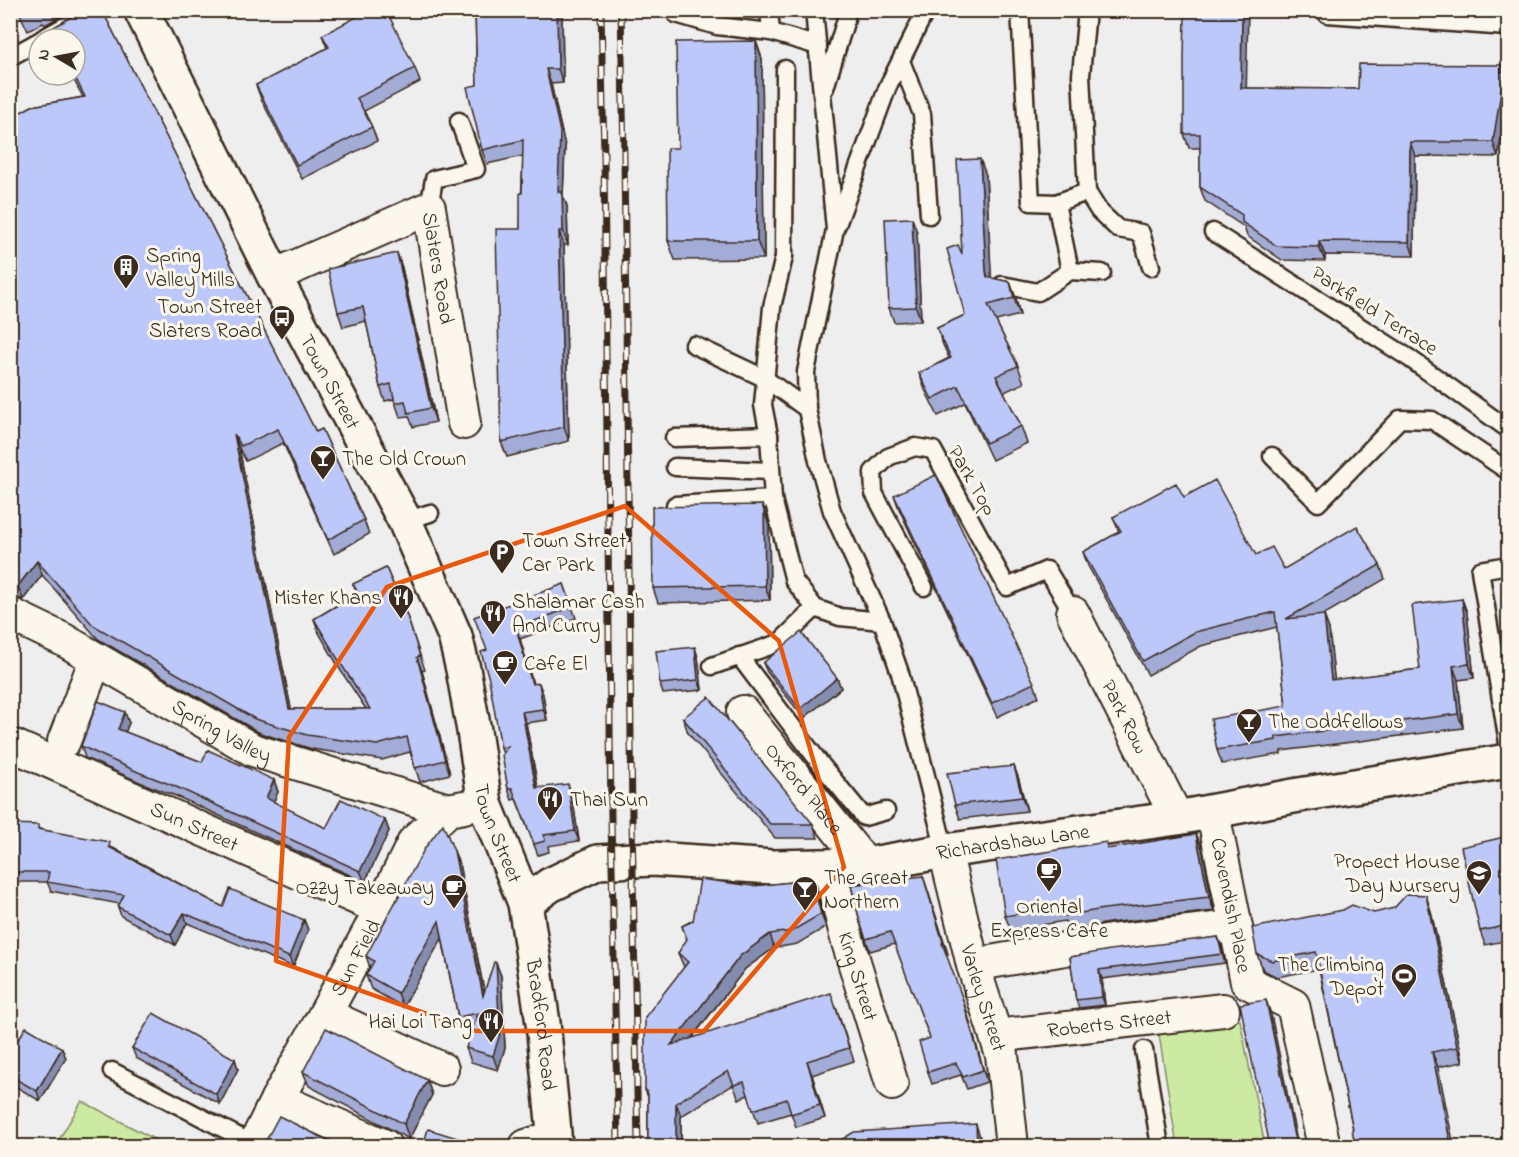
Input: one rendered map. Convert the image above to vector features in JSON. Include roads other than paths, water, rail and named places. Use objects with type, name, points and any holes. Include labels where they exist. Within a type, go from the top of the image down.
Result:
[{"type":"main road","name":"Town Street","points":[[141,10],[274,276],[417,517],[455,636],[463,669],[485,804],[525,903]]},
{"type":"main road","name":"Richardshaw Lane","points":[[525,903],[550,885],[598,862],[652,859],[773,867],[866,865],[945,851],[1213,813],[1299,795],[1509,761]]},
{"type":"main road","name":"Bradford Road","points":[[525,903],[543,1023],[545,1143]]},
{"type":"street","name":"Slaters Road","points":[[274,276],[429,208],[464,423]]},
{"type":"street","name":"Park Row","points":[[1073,613],[1177,818]]},
{"type":"street","name":"Spring Valley","points":[[12,620],[64,640],[253,750],[448,810]]},
{"type":"street","points":[[64,741],[96,659]]},
{"type":"street","name":"Oxford Place","points":[[743,712],[866,865]]},
{"type":"street","name":"Sun Street","points":[[10,744],[381,909]]},
{"type":"street","points":[[448,810],[485,804]]},
{"type":"street","name":"Sun Field","points":[[254,1145],[381,909],[414,842],[448,810]]},
{"type":"street","name":"Cavendish Place","points":[[1213,813],[1247,982],[1293,1005],[1324,1146]]},
{"type":"street","name":"Varley Street","points":[[945,851],[973,965],[1002,1056],[1012,1146]]},
{"type":"street","name":"King Street","points":[[830,866],[847,939],[892,1084]]},
{"type":"street","points":[[973,965],[1111,941],[1215,928]]},
{"type":"street","name":"Roberts Street","points":[[996,1036],[1223,1010]]},
{"type":"street","points":[[325,1014],[442,1069]]},
{"type":"street","points":[[278,1099],[385,1146]]},
{"type":"lane","points":[[63,27],[93,10]]},
{"type":"lane","points":[[676,10],[676,14],[712,18],[717,26],[771,32],[818,46]]},
{"type":"lane","points":[[769,10],[771,32]]},
{"type":"lane","points":[[814,10],[835,229]]},
{"type":"lane","points":[[822,94],[846,19],[846,10]]},
{"type":"lane","points":[[926,10],[888,86],[835,229],[806,372],[807,409],[832,511],[882,621],[900,673],[945,851]]},
{"type":"lane","points":[[1020,10],[1031,202],[1056,203],[1087,192]]},
{"type":"lane","points":[[1088,10],[1080,75],[1087,192],[1099,211],[1118,229],[1141,233],[1151,267]]},
{"type":"lane","points":[[1327,14],[1509,27]]},
{"type":"lane","points":[[10,57],[27,47]]},
{"type":"lane","points":[[901,61],[922,114],[929,216]]},
{"type":"lane","points":[[785,69],[784,257],[772,307],[763,405],[769,435],[773,499],[794,581],[815,608],[840,617],[882,621]]},
{"type":"lane","points":[[429,208],[435,180],[476,169],[459,121]]},
{"type":"lane","points":[[1056,203],[1070,271]]},
{"type":"lane","name":"Parkfield Terrace","points":[[1214,232],[1409,358],[1509,429]]},
{"type":"lane","points":[[1002,285],[1038,292],[1070,271],[1102,273]]},
{"type":"lane","points":[[694,345],[764,378],[807,409]]},
{"type":"lane","points":[[1272,456],[1318,502],[1400,419],[1432,420],[1509,471]]},
{"type":"lane","points":[[674,438],[769,435]]},
{"type":"lane","name":"Park Top","points":[[924,587],[874,493],[873,472],[888,457],[915,447],[933,450],[1007,587],[1047,570],[1073,613]]},
{"type":"lane","points":[[675,467],[770,471]]},
{"type":"lane","points":[[675,505],[773,499]]},
{"type":"lane","points":[[1509,565],[1480,570],[1509,744]]},
{"type":"lane","points":[[712,666],[779,643],[815,608]]},
{"type":"lane","points":[[739,656],[864,817],[886,811]]},
{"type":"lane","points":[[1144,1050],[1160,1146]]},
{"type":"lane","points":[[112,1071],[254,1145]]},
{"type":"railway","points":[[601,10],[611,819],[618,1146]]},
{"type":"railway","points":[[621,10],[638,1146]]},
{"type":"place","name":"Spring Valley Mills","points":[[126,290]]},
{"type":"place","name":"Town Street Slaters Road","points":[[282,341]]},
{"type":"place","name":"The Old Crown","points":[[323,481]]},
{"type":"place","name":"Town Street Car Park","points":[[502,575]]},
{"type":"place","name":"Mister Khans","points":[[401,620]]},
{"type":"place","name":"Shalamar Cash And Curry","points":[[493,636]]},
{"type":"place","name":"Cafe El","points":[[505,686]]},
{"type":"place","name":"The Oddfellows","points":[[1249,744]]},
{"type":"place","name":"Thai Sun","points":[[550,822]]},
{"type":"place","name":"Oriental Express Cafe","points":[[1049,893]]},
{"type":"place","name":"Propect House Day Nursery","points":[[1479,896]]},
{"type":"place","name":"Ozzy Takeaway","points":[[454,910]]},
{"type":"place","name":"The Great Northern","points":[[805,912]]},
{"type":"place","name":"The Climbing Depot","points":[[1404,999]]},
{"type":"place","name":"Hai Loi Tang","points":[[491,1044]]}]
